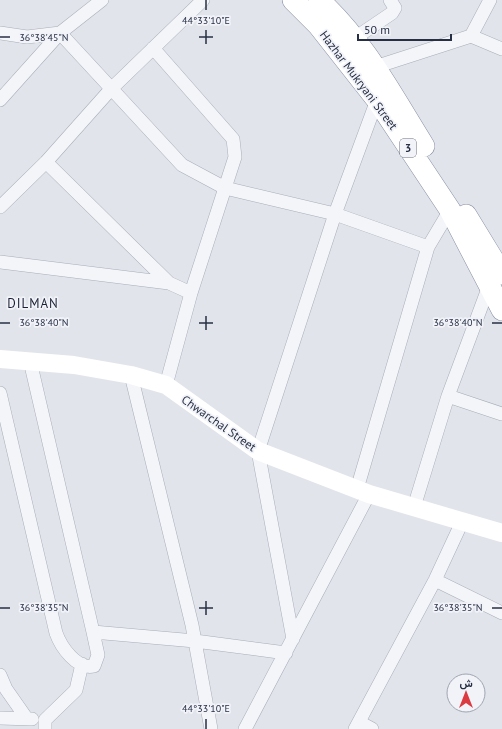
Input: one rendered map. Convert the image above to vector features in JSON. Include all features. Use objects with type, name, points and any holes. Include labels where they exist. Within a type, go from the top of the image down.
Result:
[{"type":"highway","name":"Hazhar Mukryani Street","points":[[293,0],[318,25],[377,100],[496,280]]},
{"type":"highway","name":"Hazhar Mukryani Street","points":[[319,0],[355,38],[375,67],[496,280],[502,310]]},
{"type":"main road","name":"Chwarchal Street","points":[[0,359],[74,365],[131,375],[166,385],[258,451],[363,492],[502,533]]},
{"type":"street","points":[[0,100],[60,33],[102,0]]},
{"type":"street","points":[[0,207],[46,162],[111,89],[203,0]]},
{"type":"street","points":[[355,38],[392,13],[395,8],[390,0]]},
{"type":"street","points":[[471,36],[490,0]]},
{"type":"street","points":[[0,33],[27,37],[60,33]]},
{"type":"street","points":[[60,33],[182,165],[225,188],[335,214],[428,247]]},
{"type":"street","points":[[375,67],[471,36],[502,49]]},
{"type":"street","points":[[153,48],[233,139],[235,157],[192,293],[166,385]]},
{"type":"street","points":[[293,639],[258,451],[335,214],[377,100]]},
{"type":"street","points":[[46,162],[169,283]]},
{"type":"street","points":[[245,729],[293,639],[363,492],[428,247],[450,210]]},
{"type":"street","points":[[0,262],[169,283],[192,293]]},
{"type":"street","points":[[414,507],[448,396],[496,280]]},
{"type":"street","points":[[0,393],[56,633],[68,654],[88,667],[94,666],[98,659],[93,632],[30,361]]},
{"type":"street","points":[[131,375],[195,641],[211,729]]},
{"type":"street","points":[[448,396],[502,414]]},
{"type":"street","points":[[372,729],[357,725],[435,580],[462,522]]},
{"type":"street","points":[[435,580],[502,613]]},
{"type":"street","points":[[93,632],[195,641],[286,653]]},
{"type":"street","points":[[0,718],[27,718],[45,724],[76,690],[82,664]]},
{"type":"street","points":[[0,675],[6,689],[27,718]]},
{"type":"district","name":"DILMAN","points":[[33,303]]}]
